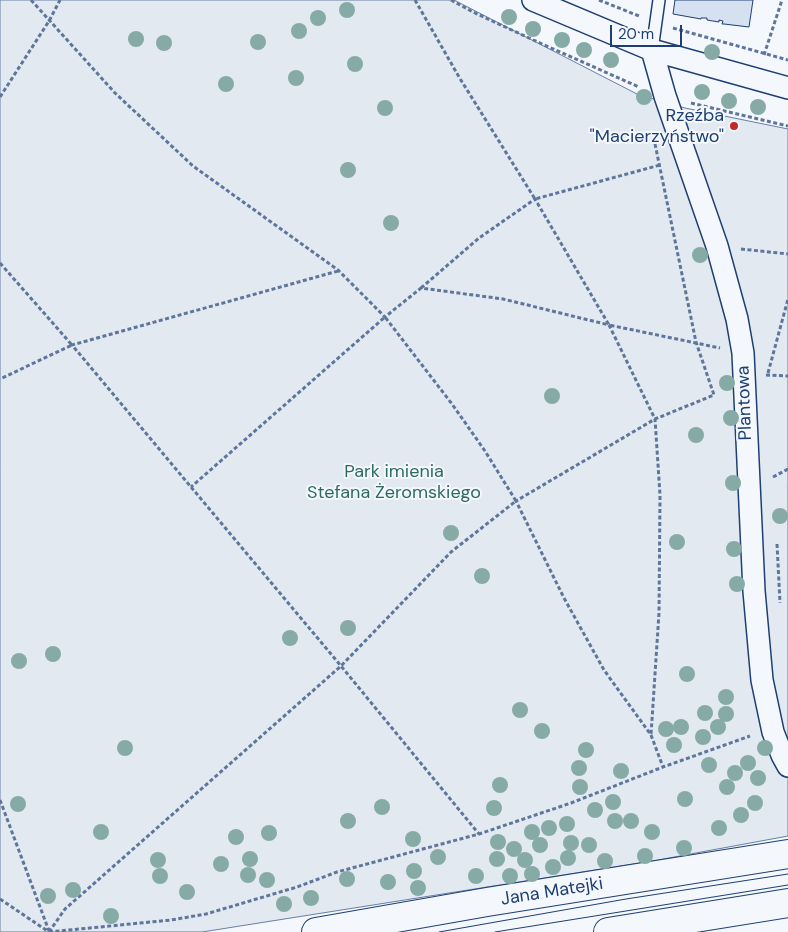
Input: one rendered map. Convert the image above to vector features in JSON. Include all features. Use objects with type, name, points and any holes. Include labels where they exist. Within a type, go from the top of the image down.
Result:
[{"type":"street","points":[[533,0],[652,50],[788,88]]},
{"type":"street","name":"Plantowa","points":[[652,50],[665,96],[717,246],[737,319],[743,353],[754,591],[762,680],[774,732],[788,766]]},
{"type":"street","name":"Jana Matejki","points":[[316,932],[788,854]]},
{"type":"street","points":[[608,932],[788,904]]},
{"type":"lane","points":[[652,50],[659,0]]},
{"type":"path","points":[[31,0],[115,93],[193,166],[338,270],[386,317],[452,404],[485,451],[516,501],[564,598],[604,670],[651,735],[663,767]]},
{"type":"path","points":[[0,97],[49,22],[60,0]]},
{"type":"path","points":[[415,0],[459,77],[535,199],[608,325],[655,419],[660,495],[660,534],[659,613],[651,735]]},
{"type":"path","points":[[451,0],[542,44],[643,88]]},
{"type":"path","points":[[600,0],[656,23],[788,60]]},
{"type":"path","points":[[764,54],[782,0]]},
{"type":"path","points":[[688,103],[788,126]]},
{"type":"path","points":[[49,932],[64,909],[341,666],[451,552],[516,501],[655,419],[714,395],[696,342],[654,136]]},
{"type":"path","points":[[192,487],[479,238],[535,199],[660,165]]},
{"type":"path","points":[[735,248],[788,254]]},
{"type":"path","points":[[0,263],[192,487],[479,834]]},
{"type":"path","points":[[0,379],[72,345],[338,270]]},
{"type":"path","points":[[421,288],[503,300],[608,325],[743,353]]},
{"type":"path","points":[[768,384],[768,375],[788,299]]},
{"type":"path","points":[[768,375],[788,376]]},
{"type":"path","points":[[772,468],[773,487]]},
{"type":"path","points":[[773,477],[788,469]]},
{"type":"path","points":[[776,535],[780,611]]},
{"type":"path","points":[[0,899],[49,932],[171,920],[206,914],[296,887],[337,872],[479,834],[571,803],[744,737],[774,732]]},
{"type":"path","points":[[0,800],[49,932]]},
{"type":"green space","name":"Park imienia Stefana Żeromskiego","points":[[0,0],[454,0],[637,94],[685,108],[788,129],[788,836],[658,860],[202,932],[0,932]]},
{"type":"building","points":[[675,0],[753,0],[749,27],[722,24],[723,21],[719,20],[719,22],[707,20],[707,18],[701,19],[673,14]]},
{"type":"tram line","points":[[439,932],[626,899],[788,874]]},
{"type":"tram line","points":[[495,932],[788,885]]},
{"type":"place","name":"Rzeźba \"Macierzyństwo\"","points":[[734,126]]}]
